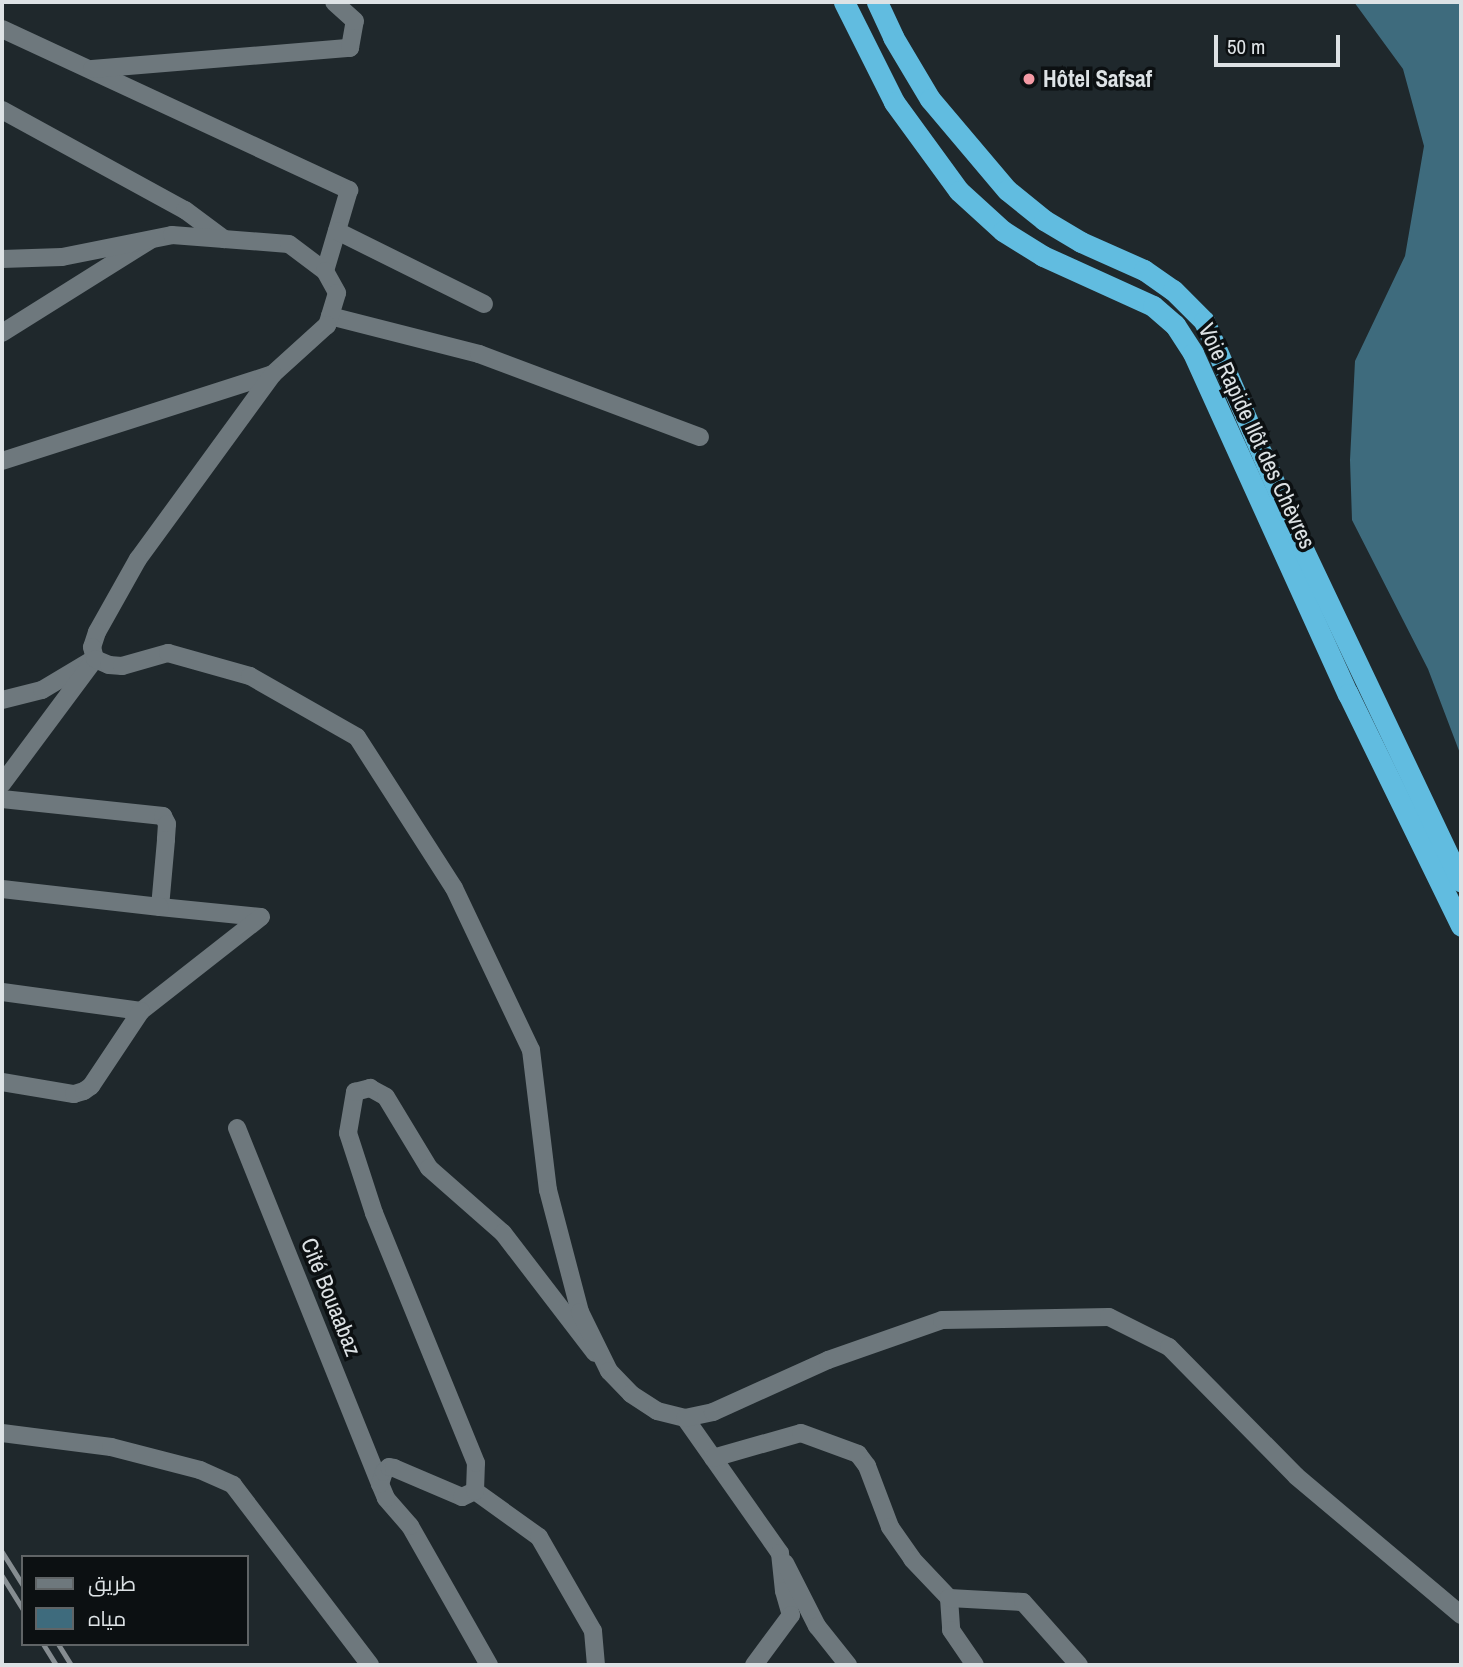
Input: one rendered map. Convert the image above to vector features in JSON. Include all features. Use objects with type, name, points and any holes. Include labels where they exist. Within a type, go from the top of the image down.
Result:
[{"type":"highway","name":"Voie Rapide Ilôt des Chèvres","points":[[844,2],[894,102],[914,133],[960,191],[1003,231],[1042,257],[1153,306],[1175,325],[1192,353],[1348,694],[1461,926]]},
{"type":"highway","name":"Voie Rapide Ilôt des Chèvres","points":[[877,2],[893,37],[930,99],[1007,190],[1044,220],[1081,242],[1144,270],[1173,290],[1204,321],[1303,549],[1461,881]]},
{"type":"street","points":[[89,69],[350,48],[355,21],[334,2]]},
{"type":"street","points":[[2,29],[349,190],[325,271]]},
{"type":"street","points":[[2,110],[185,210],[224,239]]},
{"type":"street","points":[[337,231],[484,304]]},
{"type":"street","points":[[2,258],[62,257],[172,235],[289,244],[325,271],[337,293],[327,325],[272,374],[138,559],[97,632],[92,647],[95,659]]},
{"type":"street","points":[[2,333],[154,238]]},
{"type":"street","points":[[330,316],[479,354],[700,437]]},
{"type":"street","points":[[2,461],[272,374]]},
{"type":"street","points":[[2,701],[42,690],[95,659],[122,666],[168,653],[250,676],[357,737],[454,888],[531,1049],[548,1190],[580,1312],[609,1371]]},
{"type":"street","points":[[2,784],[95,659]]},
{"type":"street","points":[[2,799],[163,816],[167,824],[160,907]]},
{"type":"street","points":[[2,889],[261,917],[141,1010],[92,1086],[74,1094],[2,1082]]},
{"type":"street","points":[[2,992],[141,1010]]},
{"type":"street","points":[[475,1491],[476,1463],[374,1213],[348,1133],[355,1092],[370,1087],[386,1097],[429,1168],[503,1233],[609,1371],[632,1394],[657,1411],[685,1418],[713,1412],[828,1360],[942,1320],[1109,1317],[1169,1347],[1296,1476],[1461,1615]]},
{"type":"street","name":"Cité Bouaabaz","points":[[237,1128],[386,1498],[410,1526],[489,1665]]},
{"type":"street","points":[[685,1418],[780,1553],[817,1626],[848,1665]]},
{"type":"street","points":[[2,1433],[111,1447],[200,1470],[233,1486],[370,1665]]},
{"type":"street","points":[[713,1458],[801,1433],[858,1454],[867,1466],[890,1527],[912,1559],[949,1598],[951,1630],[975,1665]]},
{"type":"street","points":[[380,1484],[389,1467],[462,1497],[475,1491]]},
{"type":"street","points":[[475,1491],[540,1537],[593,1631],[596,1665]]},
{"type":"street","points":[[754,1665],[791,1615],[784,1591],[780,1553]]},
{"type":"street","points":[[949,1598],[1023,1602],[1079,1665]]},
{"type":"water","points":[[1354,2],[1461,2],[1461,756],[1428,669],[1352,520],[1350,460],[1355,361],[1405,256],[1424,146],[1403,69]]},
{"type":"railway","points":[[2,1552],[21,1583]]},
{"type":"railway","points":[[2,1576],[21,1607]]},
{"type":"railway","points":[[44,1646],[56,1665]]},
{"type":"railway","points":[[59,1646],[71,1665]]},
{"type":"place","name":"Hôtel Safsaf","points":[[1029,79]]}]
